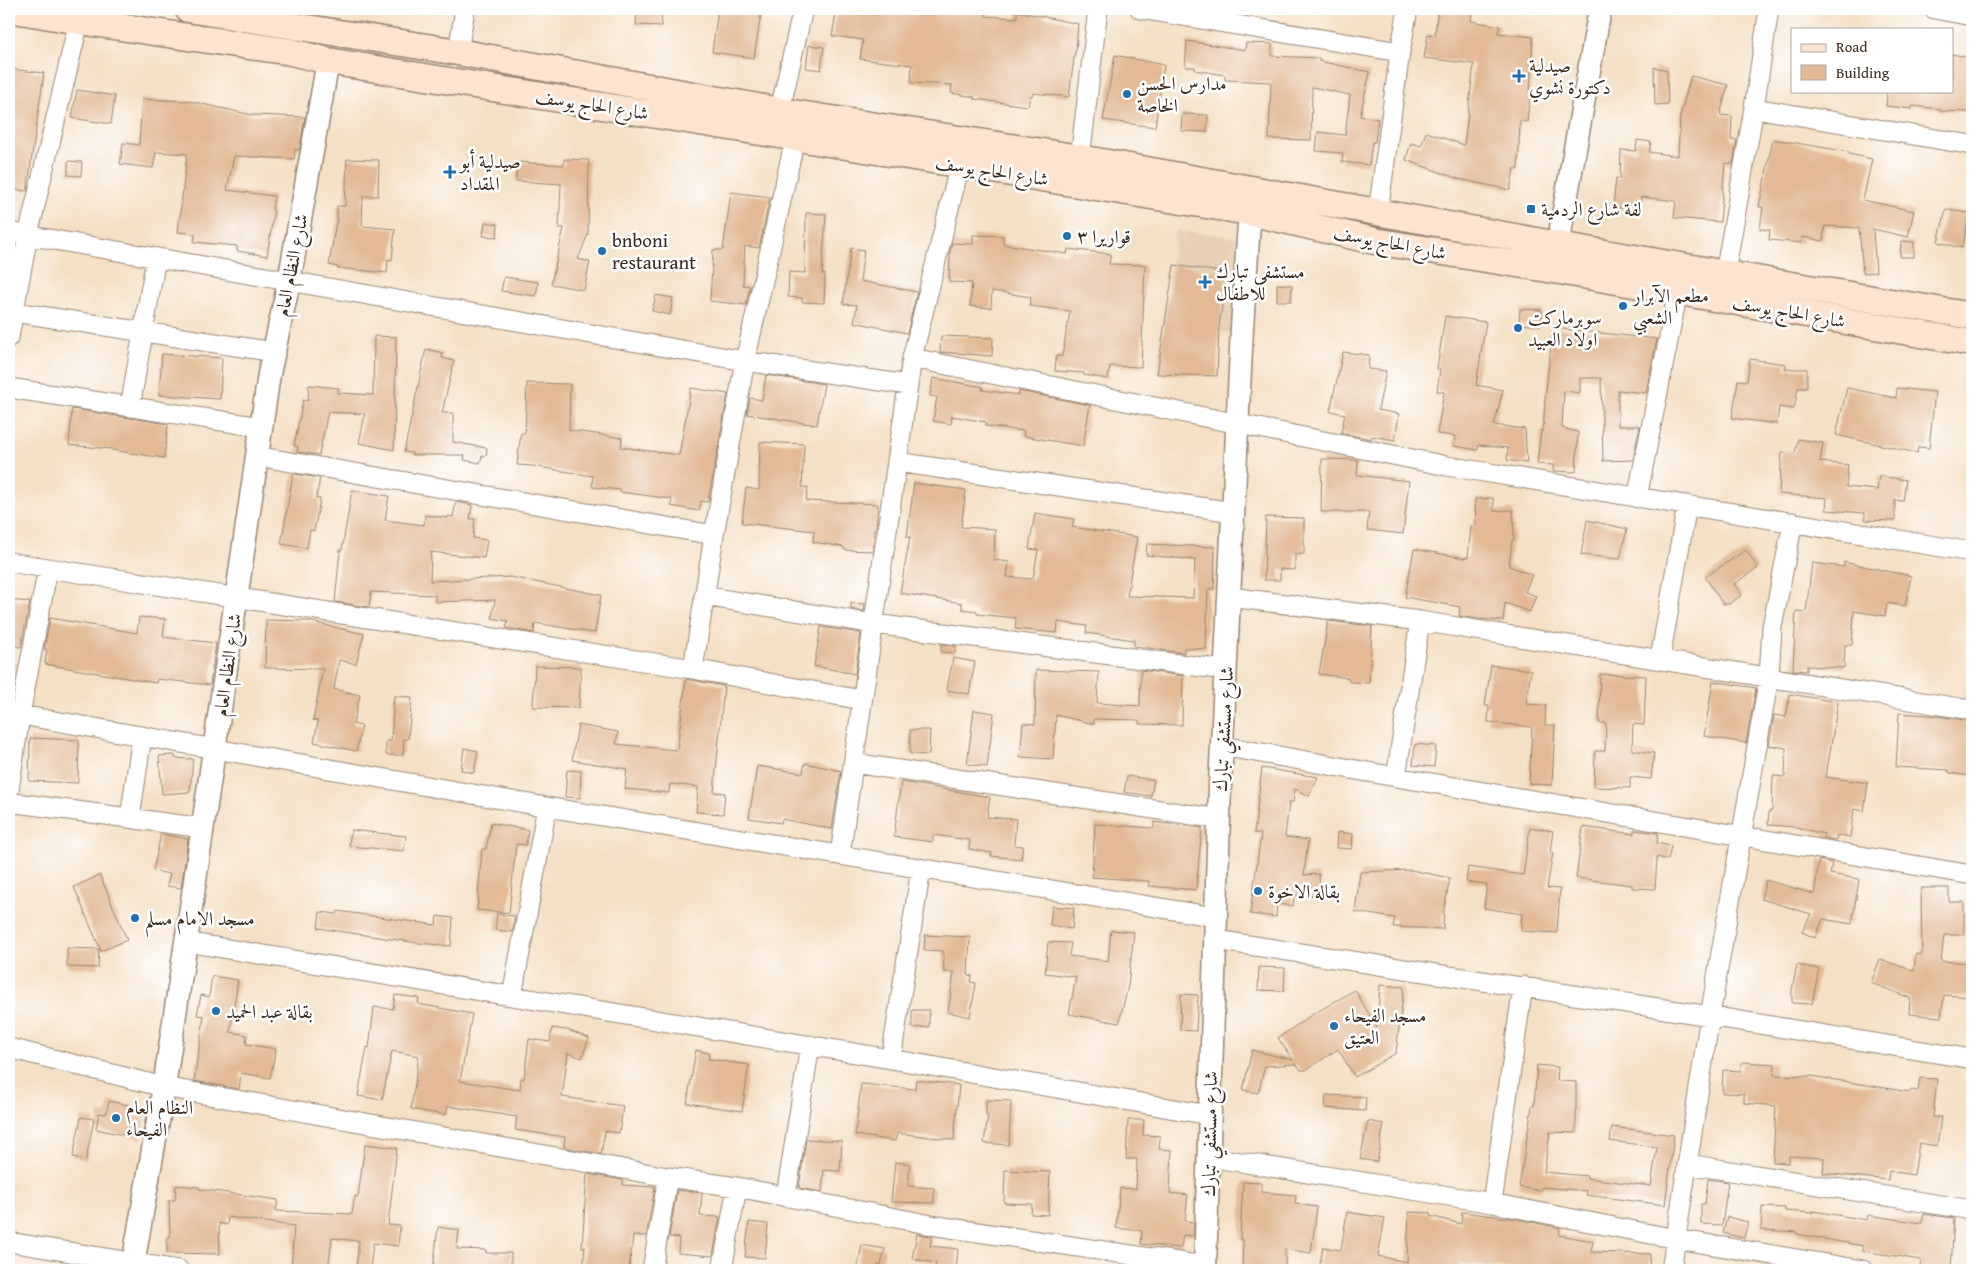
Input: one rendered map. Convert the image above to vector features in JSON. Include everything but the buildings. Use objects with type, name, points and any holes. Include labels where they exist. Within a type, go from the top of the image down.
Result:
[{"type":"main road","name":"شارع الحاج يوسف","points":[[9,9],[79,22],[292,52],[328,61],[783,128],[965,139],[1080,158],[1250,200],[1374,241],[1725,274],[1972,316]]},
{"type":"main road","name":"شارع الحاج يوسف","points":[[193,9],[458,52],[783,128],[960,164],[1250,200],[1378,212],[1678,291],[1972,343]]},
{"type":"street","points":[[458,52],[465,9]]},
{"type":"street","points":[[693,669],[803,9]]},
{"type":"street","points":[[1080,158],[1098,9]]},
{"type":"street","points":[[1140,9],[1400,52]]},
{"type":"street","points":[[1378,212],[1400,52],[1408,9]]},
{"type":"street","points":[[1555,258],[1600,9]]},
{"type":"street","points":[[1725,274],[1769,9]]},
{"type":"street","points":[[1941,9],[1972,16]]},
{"type":"street","points":[[9,337],[28,235],[79,22]]},
{"type":"street","name":"شارع النظام العام","points":[[132,1266],[164,1087],[215,748],[256,456],[328,61]]},
{"type":"street","points":[[1754,108],[1972,145]]},
{"type":"street","points":[[840,855],[912,358],[965,139]]},
{"type":"street","name":"شارع مستشفي تبارك","points":[[1205,1268],[1222,746],[1237,424],[1250,200]]},
{"type":"street","points":[[9,232],[745,361],[908,386]]},
{"type":"street","points":[[130,406],[156,258]]},
{"type":"street","points":[[1637,498],[1678,291]]},
{"type":"street","points":[[14,312],[274,352]]},
{"type":"street","points":[[912,358],[1447,466],[1972,552]]},
{"type":"street","points":[[9,388],[261,427]]},
{"type":"street","points":[[256,456],[714,535]]},
{"type":"street","points":[[896,462],[1233,512]]},
{"type":"street","points":[[1660,659],[1687,505]]},
{"type":"street","points":[[1671,1270],[1710,1016],[1769,677],[1772,627],[1793,522]]},
{"type":"street","points":[[9,562],[693,669],[862,700]]},
{"type":"street","points":[[9,790],[15,714],[48,568]]},
{"type":"street","points":[[704,596],[874,624],[1226,670]]},
{"type":"street","points":[[1230,597],[1420,621],[1972,710]]},
{"type":"street","points":[[1396,777],[1420,621]]},
{"type":"street","points":[[15,714],[548,807],[1216,917]]},
{"type":"street","points":[[130,818],[142,736]]},
{"type":"street","points":[[1222,746],[1742,837],[1972,875]]},
{"type":"street","points":[[852,763],[1219,820]]},
{"type":"street","points":[[9,802],[203,828]]},
{"type":"street","points":[[512,996],[548,807]]},
{"type":"street","points":[[891,1059],[921,869]]},
{"type":"street","points":[[1216,940],[1523,986],[1972,1059]]},
{"type":"street","points":[[186,942],[810,1045],[1209,1115]]},
{"type":"street","points":[[1492,1203],[1523,986]]},
{"type":"street","points":[[786,1196],[810,1045]]},
{"type":"street","points":[[9,1048],[164,1087],[668,1177],[737,1187],[937,1226],[1205,1268]]},
{"type":"street","points":[[1209,1157],[1492,1203],[1676,1239],[1863,1270]]},
{"type":"street","points":[[1687,1164],[1972,1210]]},
{"type":"street","points":[[652,1270],[668,1177]]},
{"type":"street","points":[[722,1270],[737,1187]]},
{"type":"street","points":[[9,1242],[132,1266],[179,1270]]},
{"type":"shaded area","name":"مستشفى تبارك للاطفال","points":[[1176,230],[1246,239],[1233,333],[1163,324]]},
{"type":"place","name":"صيدلية دكتورة نشوي","points":[[1519,76]]},
{"type":"place","name":"مدارس الحسن الخاصة","points":[[1127,94]]},
{"type":"place","name":"صيدلية أبو المقداد","points":[[450,172]]},
{"type":"place","name":"لفة شارع الردمية","points":[[1531,209]]},
{"type":"place","name":"قواريرا ٣","points":[[1067,236]]},
{"type":"place","name":"bnboni restaurant","points":[[602,251]]},
{"type":"place","name":"مستشفى تبارك للاطفال","points":[[1205,282]]},
{"type":"place","name":"مطعم الآبرار الشعبي","points":[[1623,306]]},
{"type":"place","name":"سوبرماركت اولاد العبيد","points":[[1518,328]]},
{"type":"place","name":"بقالة الاخوة","points":[[1258,891]]},
{"type":"place","name":"مسجد الامام مسلم","points":[[135,918]]},
{"type":"place","name":"بقالة عبد الحميد","points":[[216,1011]]},
{"type":"place","name":"مسجد الفيحاء العتيق","points":[[1334,1026]]},
{"type":"place","name":"النظام العام الفيحاء","points":[[116,1118]]}]
